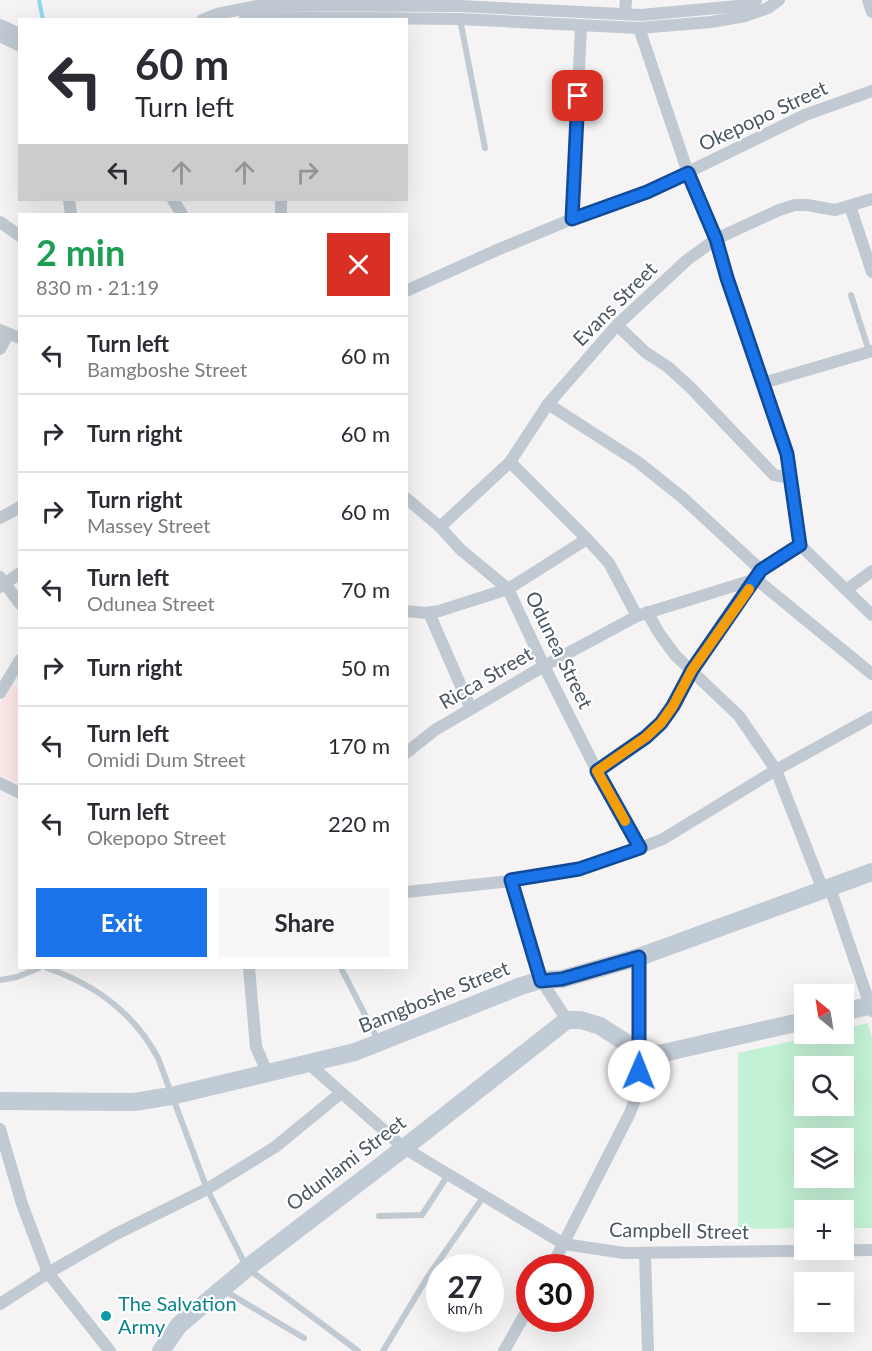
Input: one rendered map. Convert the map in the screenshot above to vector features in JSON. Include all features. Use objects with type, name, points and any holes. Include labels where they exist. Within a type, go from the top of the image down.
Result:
[{"type":"main road","name":"Bamgboshe Street","points":[[0,1101],[134,1102],[171,1096],[355,1052],[521,986],[562,979],[639,957],[872,872]]},
{"type":"main road","points":[[854,1010],[871,1007]]},
{"type":"main road","points":[[567,1020],[581,1020],[600,1026],[639,1052],[659,1054],[794,1023]]},
{"type":"main road","name":"Odunlami Street","points":[[161,1351],[180,1325],[247,1268],[567,1020]]},
{"type":"street","points":[[625,14],[626,0]]},
{"type":"street","points":[[263,10],[414,3],[625,14],[710,5],[738,6],[756,0]]},
{"type":"street","points":[[408,19],[639,28],[711,22],[745,16],[768,8],[779,0]]},
{"type":"street","points":[[868,0],[872,12]]},
{"type":"street","points":[[414,3],[414,19]]},
{"type":"street","points":[[209,18],[243,9],[397,18]]},
{"type":"street","points":[[0,25],[18,33]]},
{"type":"street","points":[[572,219],[581,26]]},
{"type":"street","points":[[639,28],[688,173],[716,239],[787,454],[800,545],[872,615]]},
{"type":"street","points":[[0,36],[18,45]]},
{"type":"street","name":"Okepopo Street","points":[[408,290],[572,219],[647,192],[805,115],[872,91]]},
{"type":"street","name":"Evans Street","points":[[441,528],[510,462],[548,404],[617,325],[687,260],[716,239],[779,210],[795,205],[807,205],[835,210],[872,199]]},
{"type":"street","points":[[850,206],[872,272]]},
{"type":"street","points":[[0,222],[18,235]]},
{"type":"street","points":[[617,325],[645,352],[668,367],[691,388],[774,475],[790,478]]},
{"type":"street","points":[[0,349],[9,334]]},
{"type":"street","points":[[764,383],[871,351]]},
{"type":"street","points":[[548,404],[638,462],[682,498],[758,575],[872,674]]},
{"type":"street","points":[[510,462],[609,563],[642,614],[675,655],[739,716],[776,770],[826,889],[871,1007]]},
{"type":"street","name":"Odunea Street","points":[[408,500],[441,528],[460,549],[508,588],[597,771],[640,848]]},
{"type":"street","points":[[0,518],[18,508]]},
{"type":"street","points":[[408,611],[429,613],[440,611],[508,588],[587,539]]},
{"type":"street","points":[[597,771],[646,737],[661,723],[692,670],[758,575],[800,545]]},
{"type":"street","points":[[846,590],[872,571]]},
{"type":"street","points":[[18,574],[1,582],[18,602]]},
{"type":"street","name":"Ricca Street","points":[[408,751],[435,730],[544,666],[642,614],[758,575]]},
{"type":"street","points":[[429,613],[471,709]]},
{"type":"street","points":[[0,693],[18,663]]},
{"type":"street","points":[[408,892],[511,880],[579,869],[640,848],[663,839],[776,770],[872,717]]},
{"type":"street","points":[[0,783],[18,792]]},
{"type":"street","points":[[511,880],[541,981],[567,1020]]},
{"type":"street","points":[[559,1254],[630,1113],[638,1091],[639,957]]},
{"type":"street","points":[[249,969],[256,1047],[268,1074]]},
{"type":"street","name":"Campbell Street","points":[[309,1064],[404,1148],[564,1244],[624,1253],[872,1250]]},
{"type":"street","points":[[0,1304],[114,1235],[207,1189],[275,1148],[340,1093]]},
{"type":"street","points":[[0,1129],[22,1204],[48,1273],[110,1351]]},
{"type":"street","points":[[645,1252],[648,1351]]},
{"type":"street","points":[[504,1351],[516,1330]]},
{"type":"lane","points":[[460,19],[485,148]]},
{"type":"lane","points":[[851,295],[871,351]]},
{"type":"lane","points":[[0,980],[17,977],[37,969]]},
{"type":"lane","points":[[50,969],[79,979],[135,1022],[149,1042],[158,1058],[207,1189],[247,1268],[358,1351]]},
{"type":"lane","points":[[342,969],[379,1043]]},
{"type":"lane","points":[[379,1216],[422,1215],[448,1174]]},
{"type":"lane","points":[[383,1351],[426,1278],[484,1195]]},
{"type":"lane","points":[[222,1289],[304,1338]]},
{"type":"shaded area","points":[[11,684],[18,688],[18,783],[0,774],[0,704]]},
{"type":"green space","points":[[868,1023],[872,1038],[872,1228],[854,1228],[854,1200],[794,1200],[794,1228],[738,1229],[738,1053],[794,1041],[794,1044],[854,1044],[854,1026]]},
{"type":"waterway","points":[[39,0],[43,18]]},
{"type":"slow traffic","points":[[625,821],[597,771],[646,737],[661,723],[692,670],[749,589]]},
{"type":"place","name":"The Salvation Army","points":[[106,1316]]},
{"type":"route","points":[[578,96],[572,219],[647,192],[688,173],[716,239],[787,454],[800,545],[761,570],[692,670],[661,723],[646,737],[597,771],[640,848],[579,869],[511,880],[541,981],[562,979],[639,957],[639,1071]]}]
